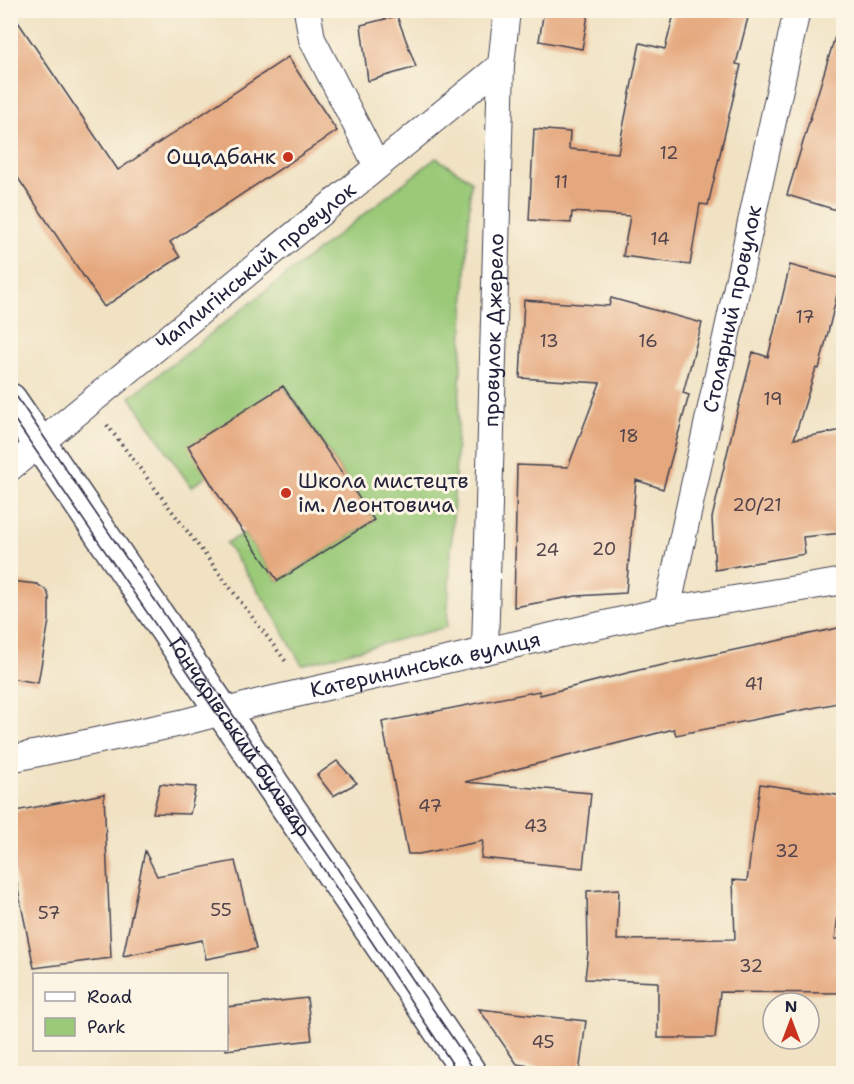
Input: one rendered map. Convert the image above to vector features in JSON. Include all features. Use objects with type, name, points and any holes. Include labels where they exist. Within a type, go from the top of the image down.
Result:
[{"type":"main road","name":"Гончарівський бульвар","points":[[10,400],[470,1074]]},
{"type":"street","points":[[307,10],[312,39],[377,166]]},
{"type":"street","name":"провулок Джерело","points":[[484,650],[501,65],[507,10]]},
{"type":"street","name":"Столярний провулок","points":[[667,610],[797,10]]},
{"type":"street","name":"Чаплигінський провулок","points":[[10,468],[501,65]]},
{"type":"street","name":"Катерининська вулиця","points":[[10,759],[181,723],[484,650],[667,610],[843,581]]},
{"type":"path","points":[[91,403],[287,663]]},
{"type":"green space","points":[[436,158],[471,180],[447,627],[302,665],[267,604],[226,543],[244,533],[278,581],[374,520],[284,386],[189,446],[207,476],[191,487],[130,397]]},
{"type":"building","points":[[10,10],[118,170],[288,57],[337,131],[170,242],[180,257],[104,307],[10,166]]},
{"type":"building","points":[[544,10],[589,10],[582,49],[539,41]]},
{"type":"building","points":[[675,10],[750,10],[736,64],[741,65],[708,205],[700,204],[690,265],[623,256],[630,216],[572,212],[571,223],[529,220],[534,129],[570,132],[569,149],[618,153],[640,43],[665,49]]},
{"type":"building","points":[[397,16],[416,67],[368,81],[361,25]]},
{"type":"building","points":[[837,30],[843,31],[843,212],[787,195]]},
{"type":"building","points":[[790,265],[841,279],[819,369],[816,368],[794,439],[843,430],[843,533],[803,537],[805,554],[715,570],[712,518],[734,424],[753,352],[768,357]]},
{"type":"building","points":[[611,298],[702,323],[683,393],[689,395],[663,489],[636,480],[626,593],[576,596],[514,607],[517,465],[568,467],[600,383],[520,378],[524,300],[609,306]]},
{"type":"building","name":"Школа мистецтв ім. Леонтовича","points":[[283,386],[374,520],[278,581],[227,509],[188,446]]},
{"type":"building","points":[[10,581],[37,584],[47,591],[49,597],[49,621],[38,683],[10,678]]},
{"type":"building","points":[[843,627],[843,702],[676,735],[674,729],[465,782],[591,793],[583,868],[481,858],[483,841],[419,854],[408,854],[382,722],[539,691],[540,695],[639,670]]},
{"type":"building","points":[[337,761],[357,783],[333,796],[317,775]]},
{"type":"building","points":[[160,784],[196,787],[190,814],[153,813]]},
{"type":"building","points":[[760,784],[843,796],[843,877],[835,939],[843,939],[843,993],[821,993],[821,991],[720,992],[715,1038],[658,1038],[658,982],[585,979],[588,952],[587,891],[619,889],[617,940],[735,939],[733,880],[747,881]]},
{"type":"building","points":[[104,794],[111,958],[34,968],[10,850],[10,812]]},
{"type":"building","points":[[145,851],[157,876],[235,861],[256,949],[206,959],[202,940],[123,956]]},
{"type":"building","points":[[307,998],[312,1040],[228,1050],[228,1007]]},
{"type":"building","points":[[479,1009],[586,1021],[579,1074],[517,1064]]},
{"type":"tram line","points":[[10,387],[477,1074]]},
{"type":"tram line","points":[[10,413],[331,880],[459,1074]]},
{"type":"place","name":"Ощадбанк","points":[[288,157]]},
{"type":"place","name":"Школа мистецтв ім. Леонтовича","points":[[286,493]]}]
